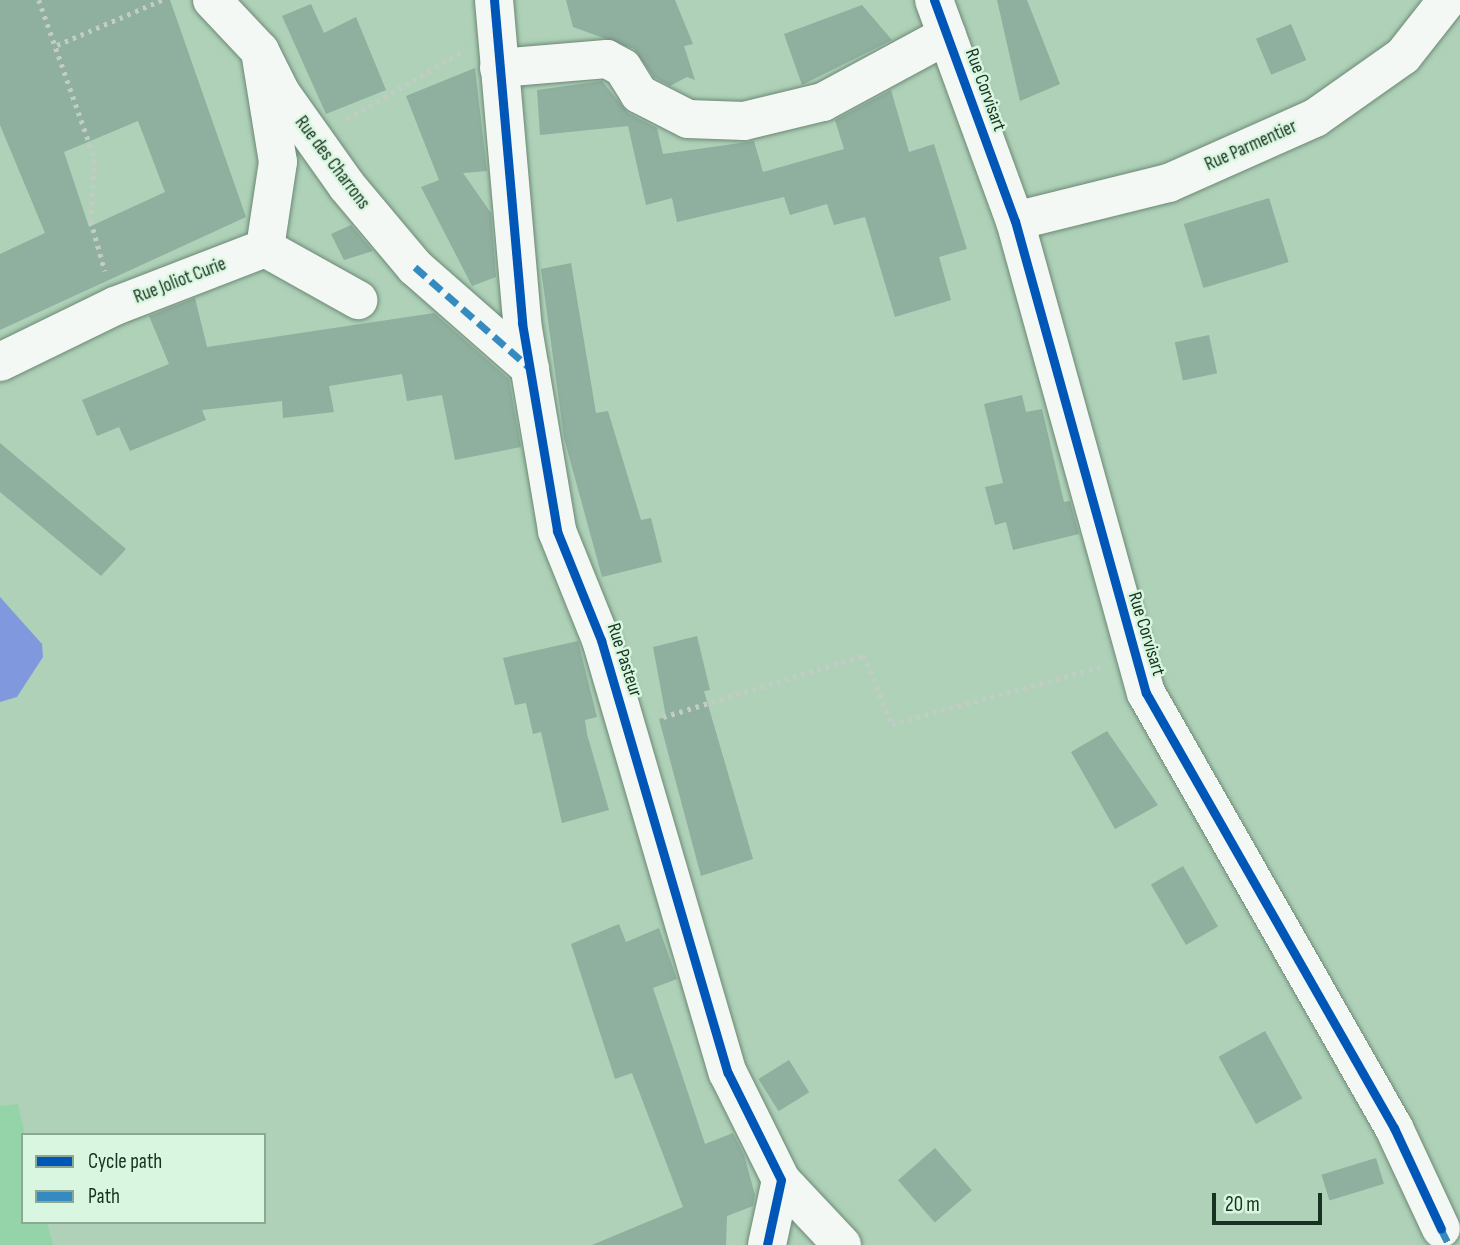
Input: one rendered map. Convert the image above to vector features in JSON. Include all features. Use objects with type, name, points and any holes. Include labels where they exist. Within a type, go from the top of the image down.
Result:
[{"type":"street","name":"Rue des Charrons","points":[[212,0],[260,51],[313,138],[415,267],[530,368]]},
{"type":"street","name":"Rue Pasteur","points":[[494,0],[530,368],[557,531],[601,640],[728,1073],[780,1180],[842,1245]]},
{"type":"street","name":"Rue Parmentier","points":[[1015,221],[1169,183],[1315,118],[1403,56],[1447,0]]},
{"type":"street","points":[[498,54],[607,59],[623,68],[639,94],[688,120],[744,121],[823,102],[941,18]]},
{"type":"street","name":"Rue Corvisart","points":[[941,18],[1015,221],[1132,659],[1394,1128],[1441,1229]]},
{"type":"street","name":"Rue des Charrons","points":[[260,51],[278,162],[265,248]]},
{"type":"street","points":[[265,248],[358,300]]},
{"type":"street","name":"Rue Joliot Curie","points":[[0,362],[115,306],[265,248]]},
{"type":"street","points":[[767,1245],[780,1180]]},
{"type":"path","points":[[39,0],[57,44],[95,159],[91,221],[115,306]]},
{"type":"path","points":[[57,44],[162,0]]},
{"type":"path","points":[[313,138],[461,52],[498,54]]},
{"type":"path","points":[[627,727],[864,654],[891,724],[1132,659]]},
{"type":"green space","points":[[18,1104],[25,1133],[21,1133],[21,1224],[48,1224],[53,1245],[0,1245],[0,1106]]},
{"type":"water","points":[[0,597],[42,644],[43,657],[17,697],[0,702]]},
{"type":"building","points":[[0,0],[170,0],[246,217],[0,330],[0,254],[45,233],[0,125]],"holes":[[[138,121],[165,192],[89,227],[64,152]]]},
{"type":"building","points":[[566,0],[675,0],[693,44],[684,46],[695,80],[687,77],[670,86],[654,77],[634,49],[573,27]]},
{"type":"building","points":[[997,0],[1027,0],[1060,84],[1020,101]]},
{"type":"building","points":[[311,4],[324,33],[356,17],[386,90],[326,114],[282,16]]},
{"type":"building","points":[[862,5],[892,40],[802,85],[784,34]]},
{"type":"building","points":[[1291,24],[1306,60],[1271,75],[1256,39]]},
{"type":"building","points":[[475,68],[487,171],[463,173],[491,213],[496,277],[472,286],[421,187],[439,180],[406,96]]},
{"type":"building","points":[[602,81],[628,113],[657,128],[663,154],[754,141],[763,172],[844,149],[835,120],[891,90],[909,152],[934,144],[967,249],[939,257],[951,300],[895,317],[865,217],[834,225],[827,204],[790,215],[784,197],[677,222],[672,198],[646,205],[628,126],[540,135],[537,90]]},
{"type":"building","points":[[1269,198],[1289,262],[1203,288],[1184,224]]},
{"type":"building","points":[[351,225],[373,251],[344,260],[331,234]]},
{"type":"building","points":[[571,263],[596,413],[608,411],[641,520],[651,518],[662,562],[602,577],[564,438],[541,269]]},
{"type":"building","points":[[195,298],[207,347],[434,313],[509,379],[521,447],[455,460],[442,395],[407,401],[402,374],[329,386],[334,412],[283,418],[282,401],[202,410],[206,420],[130,451],[119,427],[97,436],[82,400],[169,364],[149,316]]},
{"type":"building","points":[[1209,335],[1217,373],[1183,380],[1175,342]]},
{"type":"building","points":[[1022,395],[1026,412],[1042,409],[1064,502],[1070,501],[1079,534],[1013,550],[1006,522],[995,525],[985,487],[1003,483],[984,404]]},
{"type":"building","points":[[0,443],[126,549],[101,576],[0,492]]},
{"type":"building","points":[[697,636],[710,690],[704,691],[753,859],[701,876],[659,719],[666,717],[653,647]]},
{"type":"building","points":[[578,641],[597,717],[585,720],[587,734],[609,810],[562,823],[541,732],[533,734],[526,703],[515,705],[503,658]]},
{"type":"building","points":[[1107,731],[1158,805],[1115,829],[1071,752]]},
{"type":"building","points":[[1183,866],[1218,927],[1186,945],[1151,885]]},
{"type":"building","points":[[619,924],[626,942],[659,928],[677,979],[653,988],[705,1144],[733,1133],[744,1155],[755,1195],[753,1206],[727,1216],[726,1245],[592,1245],[683,1207],[632,1073],[615,1079],[571,944]]},
{"type":"building","points":[[1265,1031],[1302,1098],[1256,1124],[1219,1057]]},
{"type":"building","points":[[789,1060],[809,1092],[779,1111],[758,1079]]},
{"type":"building","points":[[935,1148],[972,1190],[935,1222],[898,1180]]},
{"type":"building","points":[[1376,1158],[1384,1184],[1329,1200],[1321,1175]]},
{"type":"marked path","points":[[415,267],[530,368]]},
{"type":"marked path","points":[[1441,1229],[1449,1245]]},
{"type":"cycle path","points":[[494,0],[522,323],[557,531],[601,640],[728,1073],[781,1180],[767,1245]]},
{"type":"cycle path","points":[[934,0],[1015,221],[1146,693],[1394,1128],[1441,1229]]}]
